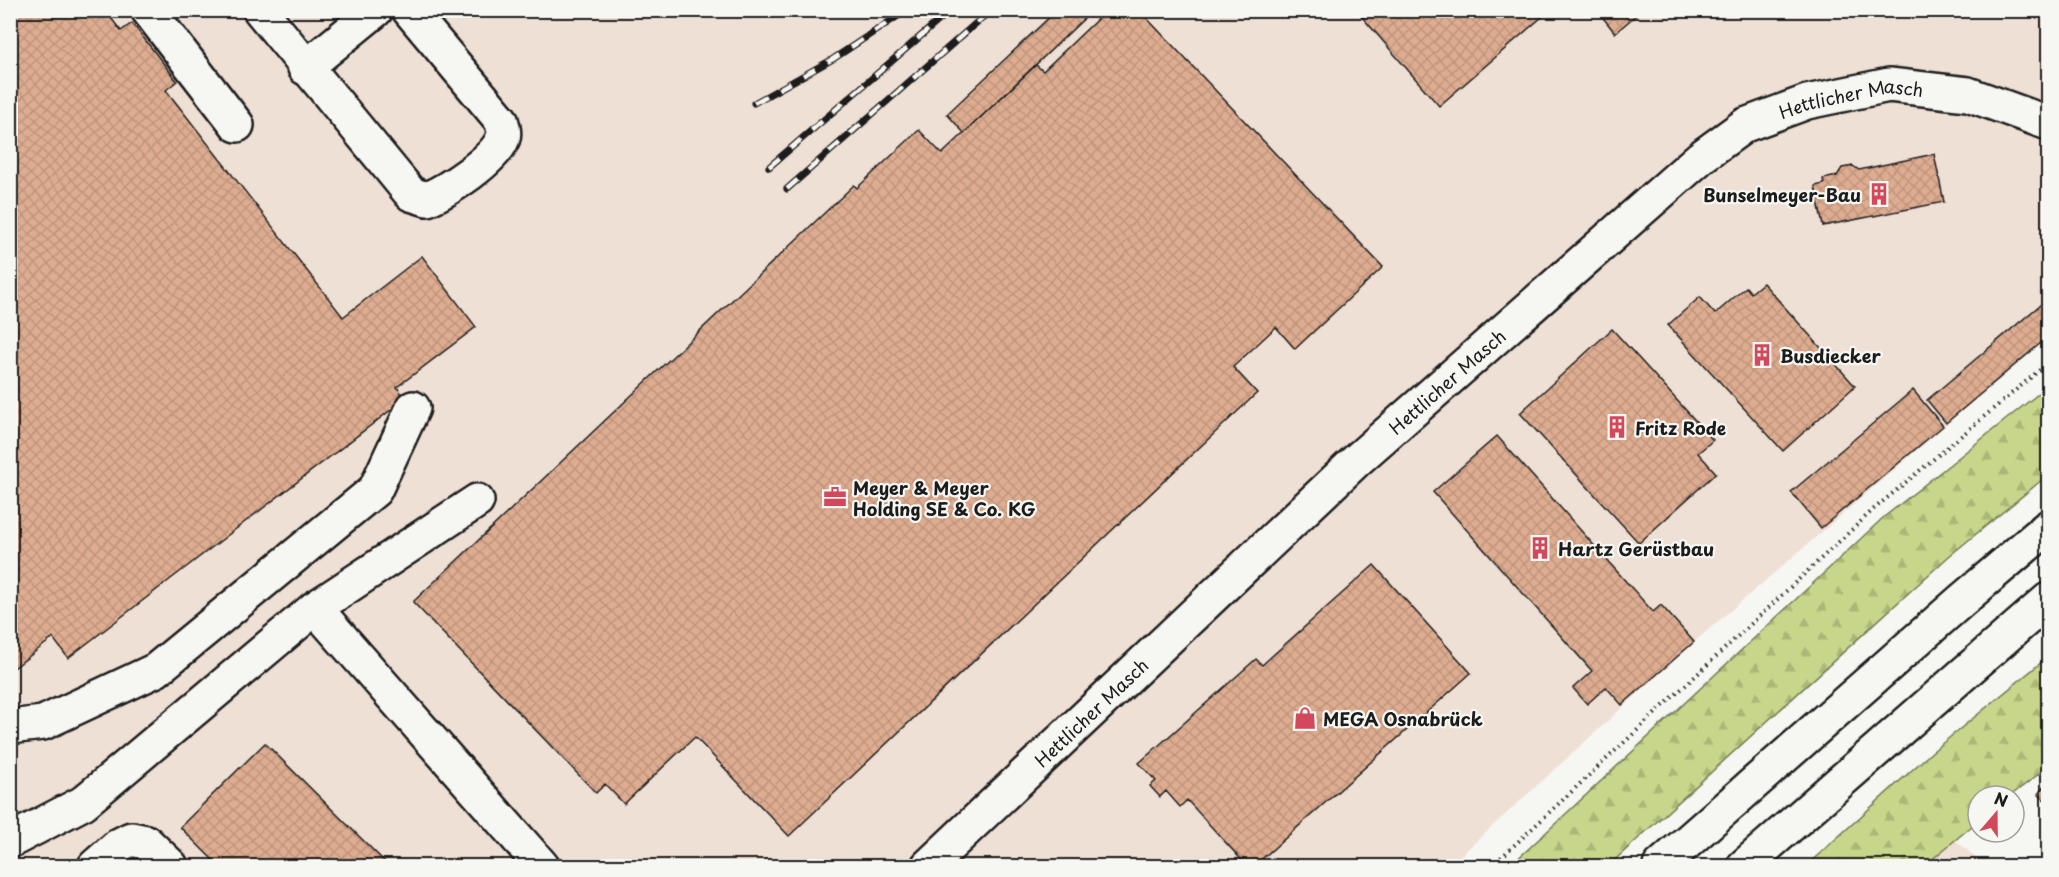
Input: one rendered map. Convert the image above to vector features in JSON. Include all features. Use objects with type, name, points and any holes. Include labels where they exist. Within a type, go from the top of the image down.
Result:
[{"type":"main road","points":[[148,10],[237,125]]},
{"type":"main road","points":[[260,10],[305,68],[411,194],[427,199],[444,192],[497,150],[504,136],[501,120],[410,10]]},
{"type":"main road","points":[[305,68],[374,11]]},
{"type":"main road","name":"Hettlicher Masch","points":[[928,867],[1357,460],[1701,157],[1745,125],[1807,102],[1889,85],[1968,94],[2049,123]]},
{"type":"main road","points":[[10,727],[43,723],[156,670],[375,490],[413,408]]},
{"type":"main road","points":[[10,841],[83,803],[315,608],[477,501]]},
{"type":"main road","points":[[1660,867],[1961,601],[2049,528]]},
{"type":"main road","points":[[1744,867],[2049,600]]},
{"type":"main road","points":[[315,608],[542,867]]},
{"type":"main road","points":[[95,867],[119,845],[130,839],[146,842],[171,867]]},
{"type":"path","points":[[1492,867],[1874,509],[2049,363]]},
{"type":"shaded area","points":[[10,11],[2048,11],[2048,337],[1694,642],[1449,866],[11,866]]},
{"type":"shaded area","points":[[1954,839],[1985,866],[1924,866]]},
{"type":"green space","points":[[2048,386],[2048,475],[1948,557],[1608,866],[1510,866],[1884,517]]},
{"type":"green space","points":[[2048,657],[2048,767],[2026,784],[1966,784],[1966,831],[1924,866],[1806,866],[1933,751]]},
{"type":"building","points":[[10,10],[105,10],[121,31],[132,23],[177,81],[166,90],[343,317],[422,256],[476,327],[397,387],[405,399],[68,658],[53,638],[10,671]]},
{"type":"building","points":[[1057,10],[1093,10],[964,133],[947,114]]},
{"type":"building","name":"Meyer & Meyer Holding SE & Co. KG","points":[[1107,10],[1139,10],[1383,267],[1295,349],[1276,327],[1233,367],[1257,393],[789,836],[695,737],[624,804],[605,784],[596,793],[413,602],[854,185],[857,188],[919,130],[942,154],[1036,65],[1043,71]]},
{"type":"building","points":[[1356,10],[1550,10],[1439,106]]},
{"type":"building","points":[[1597,10],[1642,10],[1615,33]]},
{"type":"building","name":"Bunselmeyer-Bau","points":[[1934,154],[1944,202],[1823,226],[1815,186],[1824,184],[1823,179],[1837,176],[1842,168],[1853,166],[1859,170]]},
{"type":"building","name":"Busdiecker","points":[[1763,283],[1855,386],[1783,451],[1668,325],[1700,297],[1715,314],[1746,287],[1751,293]]},
{"type":"building","points":[[2046,300],[2048,302],[2048,337],[1946,423],[1927,400]]},
{"type":"building","name":"Fritz Rode","points":[[1612,329],[1713,440],[1698,453],[1716,473],[1639,543],[1520,413]]},
{"type":"building","points":[[1913,390],[1943,426],[1821,528],[1791,492]]},
{"type":"building","name":"Hartz Gerüstbau","points":[[1497,436],[1653,612],[1661,605],[1694,642],[1622,705],[1606,687],[1587,704],[1573,688],[1592,671],[1433,492]]},
{"type":"building","name":"MEGA Osnabrück","points":[[1374,565],[1471,673],[1254,866],[1247,866],[1187,800],[1180,807],[1166,791],[1160,797],[1150,786],[1156,781],[1139,763],[1256,659],[1262,665]]},
{"type":"building","points":[[265,743],[389,866],[219,866],[180,827]]},
{"type":"building","points":[[2048,781],[2048,803],[2038,794]]},
{"type":"railway","points":[[754,103],[833,59],[907,10]]},
{"type":"railway","points":[[769,167],[951,10]]},
{"type":"railway","points":[[787,189],[991,10]]},
{"type":"place","name":"Bunselmeyer-Bau","points":[[1879,194]]},
{"type":"place","name":"Busdiecker","points":[[1762,355]]},
{"type":"place","name":"Fritz Rode","points":[[1617,427]]},
{"type":"place","name":"Meyer & Meyer Holding SE & Co. KG","points":[[835,497]]},
{"type":"place","name":"Hartz Gerüstbau","points":[[1540,548]]},
{"type":"place","name":"MEGA Osnabrück","points":[[1305,718]]}]
